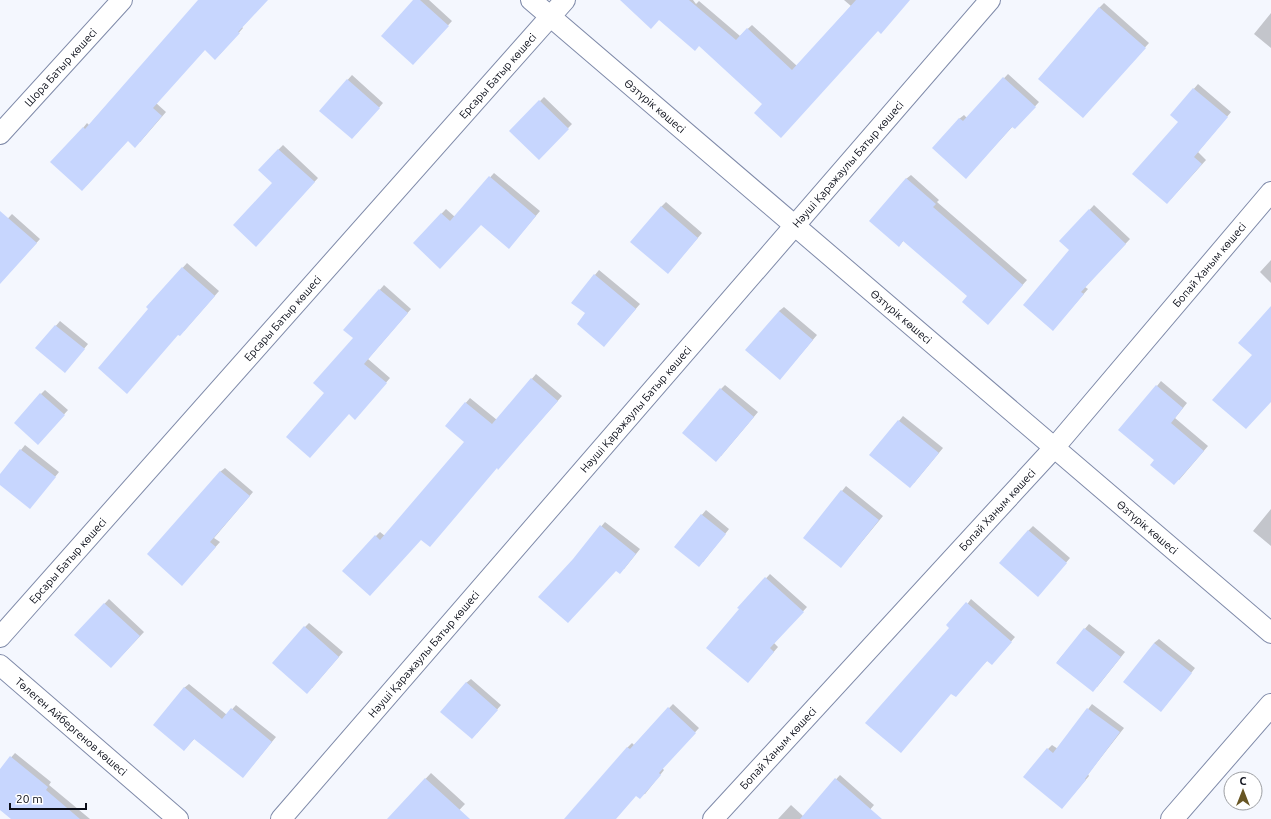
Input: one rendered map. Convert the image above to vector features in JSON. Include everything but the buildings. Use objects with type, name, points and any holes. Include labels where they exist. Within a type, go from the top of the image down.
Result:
[{"type":"street","name":"Шора Батыр көшесі","points":[[0,134],[122,0]]},
{"type":"street","name":"Өзтүрік көшесі","points":[[531,0],[1271,633]]},
{"type":"street","name":"Ерсары Батыр көшесі","points":[[0,637],[565,0]]},
{"type":"street","name":"Нәуші Қаражаулы Батыр көшесі","points":[[281,819],[990,0]]},
{"type":"street","name":"Бопай Ханым көшесі","points":[[713,819],[1054,448],[1271,192]]},
{"type":"street","name":"Төлеген Айбергенов көшесі","points":[[0,665],[178,819]]},
{"type":"street","points":[[1172,819],[1271,705]]}]
